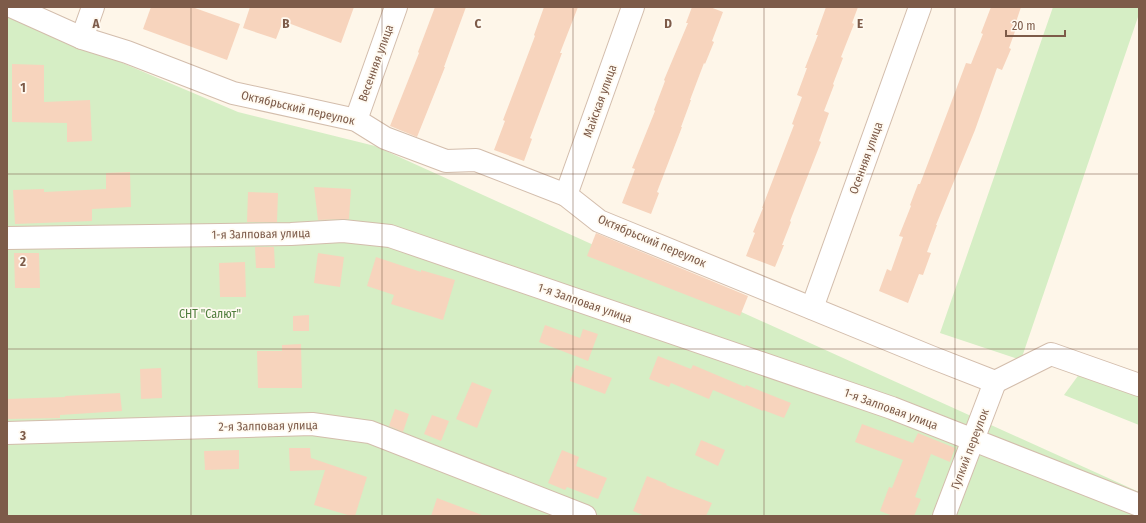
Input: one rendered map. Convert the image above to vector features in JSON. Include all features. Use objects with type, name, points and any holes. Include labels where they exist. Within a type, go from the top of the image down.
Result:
[{"type":"street","name":"Октябрьский переулок","points":[[13,7],[82,38],[127,52],[233,93],[356,120],[385,138],[446,161],[476,160],[566,195],[599,221],[995,382]]},
{"type":"street","points":[[82,38],[92,7]]},
{"type":"street","name":"Весенняя улица","points":[[356,120],[396,7]]},
{"type":"street","name":"Майская улица","points":[[566,195],[633,7]]},
{"type":"street","name":"Осенняя улица","points":[[812,308],[920,7]]},
{"type":"street","name":"1-я Залповая улица","points":[[7,238],[291,234],[343,231],[390,236],[892,408],[1139,505]]},
{"type":"street","points":[[995,382],[1051,354],[1139,386]]},
{"type":"street","name":"Гулкий переулок","points":[[944,516],[995,382]]},
{"type":"street","name":"2-я Залповая улица","points":[[7,433],[312,424],[370,432],[585,516]]},
{"type":"green space","points":[[1053,7],[1139,7],[1139,14],[1021,360],[940,333]]},
{"type":"green space","name":"СНТ \"Салют\"","points":[[7,14],[238,112],[375,146],[1139,492],[1139,516],[7,516]]},
{"type":"green space","points":[[1083,369],[1139,391],[1139,425],[1064,395]]},
{"type":"building","points":[[151,7],[192,7],[240,24],[227,60],[143,29]]},
{"type":"building","points":[[250,7],[354,7],[341,43],[283,21],[276,39],[243,28]]},
{"type":"building","points":[[435,7],[466,7],[445,67],[417,137],[390,126],[419,53],[418,52]]},
{"type":"building","points":[[544,7],[578,7],[530,138],[532,139],[524,161],[494,150],[505,121],[503,120],[535,36],[534,35]]},
{"type":"building","points":[[692,7],[710,7],[723,12],[712,41],[714,42],[705,64],[704,63],[690,100],[682,127],[657,192],[659,193],[651,214],[622,203],[635,169],[632,168],[655,111],[654,110],[665,81],[664,80],[688,23],[686,23]]},
{"type":"building","points":[[826,7],[858,7],[852,23],[854,24],[841,57],[843,58],[824,111],[829,113],[819,141],[821,142],[790,221],[791,222],[782,245],[784,245],[775,267],[746,256],[755,233],[753,232],[794,125],[792,124],[802,97],[797,95]]},
{"type":"building","points":[[991,7],[1021,7],[1016,22],[1018,23],[1009,48],[1011,49],[1002,70],[997,68],[975,130],[936,225],[927,252],[931,253],[923,275],[919,274],[908,303],[879,291],[887,269],[891,271],[903,237],[899,236],[911,206],[910,205],[918,184],[920,184],[966,63],[971,64],[983,34],[981,33]]},
{"type":"building","points":[[12,64],[44,65],[44,102],[90,100],[92,141],[67,142],[67,123],[12,122]]},
{"type":"building","points":[[130,172],[131,207],[92,209],[92,221],[15,224],[13,190],[44,189],[44,192],[106,189],[106,173]]},
{"type":"building","points":[[314,187],[351,189],[349,219],[318,220]]},
{"type":"building","points":[[248,192],[278,193],[277,222],[247,222]]},
{"type":"building","points":[[596,233],[748,296],[740,316],[587,256]]},
{"type":"building","points":[[255,247],[274,247],[275,268],[256,268]]},
{"type":"building","points":[[14,253],[39,253],[40,288],[15,288]]},
{"type":"building","points":[[318,253],[344,257],[340,287],[314,283]]},
{"type":"building","points":[[376,257],[421,272],[421,270],[455,280],[443,320],[391,304],[394,295],[367,286]]},
{"type":"building","points":[[245,262],[246,297],[220,297],[219,263]]},
{"type":"building","points":[[309,315],[309,331],[293,331],[293,316]]},
{"type":"building","points":[[545,325],[580,338],[583,329],[598,334],[588,361],[539,342]]},
{"type":"building","points":[[301,344],[302,388],[258,388],[257,351],[282,351],[282,345]]},
{"type":"building","points":[[658,356],[691,369],[693,365],[745,387],[746,385],[791,403],[784,418],[713,390],[709,399],[671,383],[669,387],[649,379]]},
{"type":"building","points":[[576,365],[612,378],[605,394],[570,381]]},
{"type":"building","points":[[161,368],[162,398],[141,399],[140,369]]},
{"type":"building","points":[[472,382],[492,390],[477,428],[456,419]]},
{"type":"building","points":[[120,393],[122,411],[60,415],[60,418],[7,419],[7,399]]},
{"type":"building","points":[[395,409],[409,414],[403,432],[389,426]]},
{"type":"building","points":[[432,415],[449,421],[441,441],[424,434]]},
{"type":"building","points":[[862,424],[913,443],[918,433],[955,448],[950,462],[931,454],[915,497],[921,499],[914,516],[893,516],[880,511],[889,487],[892,488],[903,460],[855,442]]},
{"type":"building","points":[[701,440],[725,450],[718,466],[695,455]]},
{"type":"building","points":[[289,448],[310,448],[311,458],[367,477],[355,516],[314,505],[325,470],[290,471]]},
{"type":"building","points":[[239,450],[239,469],[205,470],[204,451]]},
{"type":"building","points":[[562,450],[579,457],[576,466],[607,478],[598,499],[567,487],[565,490],[548,483]]},
{"type":"building","points":[[647,476],[712,503],[706,516],[645,516],[633,511]]},
{"type":"building","points":[[437,498],[482,515],[482,516],[431,516]]}]
